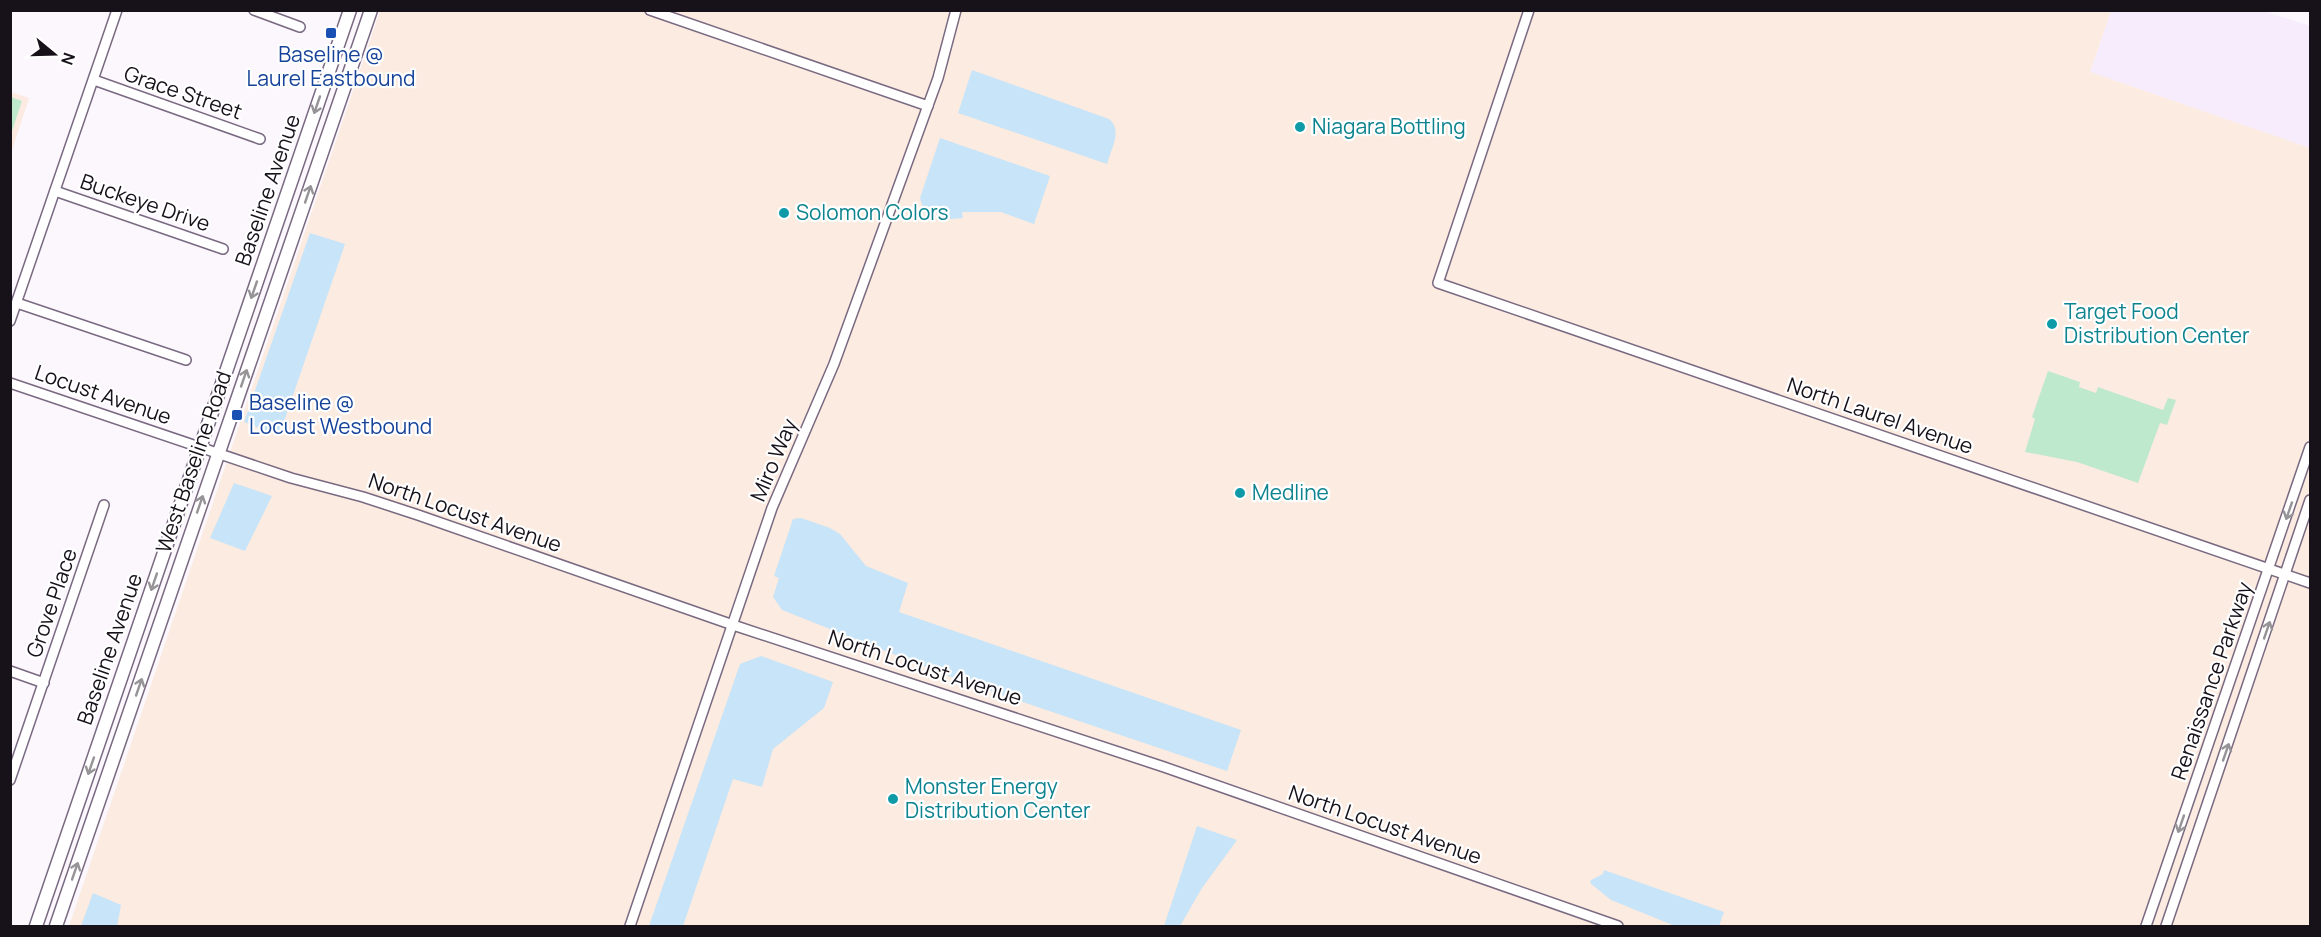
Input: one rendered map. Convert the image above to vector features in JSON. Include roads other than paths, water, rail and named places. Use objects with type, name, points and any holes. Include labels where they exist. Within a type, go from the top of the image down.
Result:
[{"type":"main road","name":"Baseline Avenue","points":[[36,927],[350,10]]},
{"type":"main road","name":"West Baseline Road","points":[[56,927],[371,10]]},
{"type":"street","points":[[10,321],[117,10]]},
{"type":"street","points":[[254,10],[300,27]]},
{"type":"street","points":[[650,10],[928,106]]},
{"type":"street","name":"Miro Way","points":[[630,927],[772,508],[828,382],[941,69],[956,10]]},
{"type":"street","name":"North Laurel Avenue","points":[[1529,10],[1438,283],[2310,584]]},
{"type":"street","name":"Grace Street","points":[[94,80],[260,139]]},
{"type":"street","name":"Buckeye Drive","points":[[55,191],[222,249]]},
{"type":"street","points":[[16,303],[186,360]]},
{"type":"street","name":"Locust Avenue","points":[[10,383],[218,453]]},
{"type":"street","name":"Renaissance Parkway","points":[[2146,927],[2310,447]]},
{"type":"street","name":"North Locust Avenue","points":[[218,453],[291,478],[363,497],[418,515],[733,625],[1164,767],[1618,927]]},
{"type":"street","name":"Renaissance Parkway","points":[[2166,927],[2310,500]]},
{"type":"street","name":"Grove Place","points":[[10,780],[104,505]]},
{"type":"street","points":[[10,671],[44,683]]},
{"type":"water","points":[[972,70],[1109,119],[1113,123],[1116,134],[1107,164],[958,113]]},
{"type":"water","points":[[940,138],[1050,176],[1034,224],[1001,212],[962,212],[963,218],[951,219],[923,208],[920,198]]},
{"type":"water","points":[[310,233],[345,244],[279,436],[244,422]]},
{"type":"water","points":[[234,483],[272,496],[245,551],[210,538]]},
{"type":"water","points":[[801,518],[840,534],[866,566],[908,583],[899,612],[1241,730],[1227,771],[1002,695],[980,687],[971,679],[969,684],[782,610],[773,597],[779,578],[774,576],[793,519]]},
{"type":"water","points":[[761,656],[833,682],[824,708],[773,749],[762,787],[733,779],[683,926],[649,926],[740,664]]},
{"type":"water","points":[[1197,826],[1237,840],[1202,888],[1180,926],[1164,926]]},
{"type":"water","points":[[1604,870],[1724,912],[1719,926],[1675,926],[1611,900],[1590,883],[1591,880],[1603,874]]},
{"type":"water","points":[[93,893],[121,905],[117,926],[81,926]]},
{"type":"place","name":"Baseline @ Laurel Eastbound","points":[[331,33]]},
{"type":"place","name":"Niagara Bottling","points":[[1300,127]]},
{"type":"place","name":"Solomon Colors","points":[[784,213]]},
{"type":"place","name":"Target Food Distribution Center","points":[[2052,324]]},
{"type":"place","name":"Baseline @ Locust Westbound","points":[[237,415]]},
{"type":"place","name":"Medline","points":[[1240,493]]},
{"type":"place","name":"Monster Energy Distribution Center","points":[[893,799]]}]
